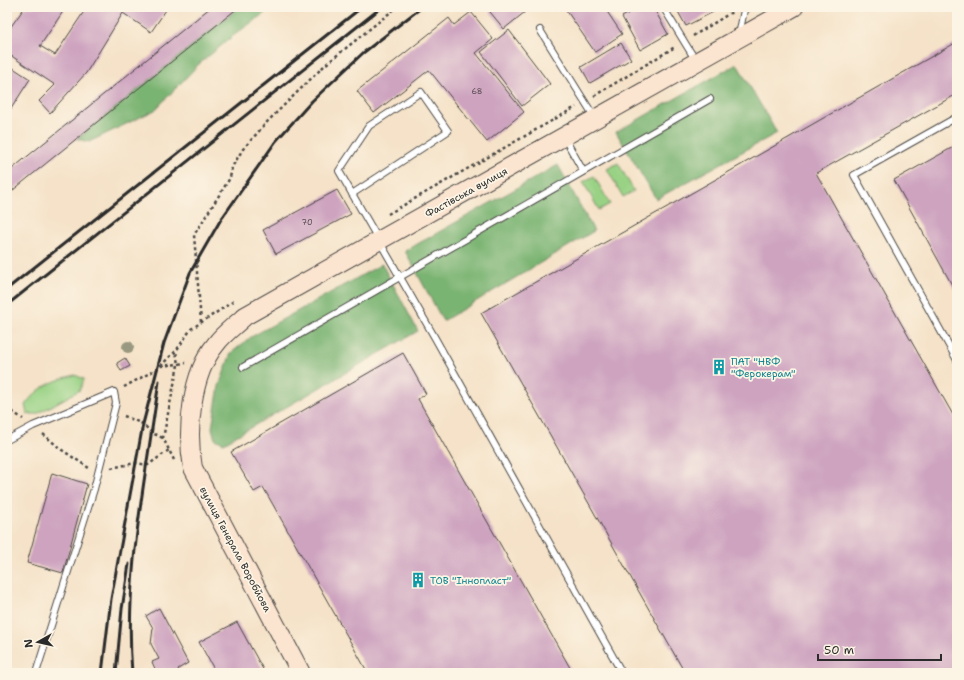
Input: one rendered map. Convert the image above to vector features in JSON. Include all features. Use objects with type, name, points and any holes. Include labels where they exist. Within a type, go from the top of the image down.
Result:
[{"type":"street","name":"Фастівська вулиця","points":[[190,421],[195,392],[206,359],[216,344],[245,316],[697,63],[794,7]]},
{"type":"street","name":"вулиця Генерала Воробйова","points":[[190,421],[189,446],[193,468],[302,673]]},
{"type":"lane","points":[[663,7],[697,63]]},
{"type":"lane","points":[[737,40],[744,10],[748,7]]},
{"type":"lane","points":[[540,30],[596,119]]},
{"type":"lane","points":[[352,194],[448,131],[421,92],[369,126],[339,171],[622,673]]},
{"type":"lane","points":[[243,367],[583,170],[710,99]]},
{"type":"lane","points":[[957,116],[854,176],[957,360]]},
{"type":"lane","points":[[564,137],[583,170]]},
{"type":"lane","points":[[7,440],[33,426],[114,392],[116,403],[94,489],[36,673]]},
{"type":"path","points":[[201,323],[194,235],[230,178],[232,167],[243,149],[268,121],[325,65],[397,7]]},
{"type":"path","points":[[114,411],[143,424],[152,433],[163,438],[178,365],[176,350]]},
{"type":"path","points":[[161,366],[178,365],[206,359]]},
{"type":"path","points":[[7,408],[33,426]]},
{"type":"green space","points":[[239,7],[273,7],[233,36],[199,64],[155,110],[89,142],[77,139]]},
{"type":"green space","points":[[737,64],[777,133],[656,199],[616,132]]},
{"type":"green space","points":[[618,163],[634,191],[623,197],[607,169]]},
{"type":"green space","points":[[558,165],[594,231],[443,321],[405,251]]},
{"type":"green space","points":[[594,176],[610,204],[599,210],[583,182]]},
{"type":"green space","points":[[382,264],[418,331],[224,443],[215,439],[212,428],[219,386],[231,353],[251,337]]},
{"type":"green space","points":[[75,375],[84,379],[80,390],[37,414],[27,414],[25,405],[35,393],[53,382]]},
{"type":"building","points":[[25,7],[66,7],[40,46],[55,55],[87,7],[144,7],[146,9],[147,7],[168,7],[151,32],[123,13],[86,73],[50,113],[39,101],[55,85],[7,53],[7,32]]},
{"type":"building","points":[[211,7],[239,7],[7,195],[7,173]]},
{"type":"building","points":[[486,7],[531,7],[504,29]]},
{"type":"building","points":[[564,7],[604,7],[622,34],[595,52]]},
{"type":"building","points":[[640,7],[653,7],[668,34],[640,50],[622,17]]},
{"type":"building","points":[[715,7],[717,10],[686,26],[676,8]]},
{"type":"building","points":[[471,12],[493,39],[476,53],[524,112],[487,142],[429,70],[374,113],[357,91],[449,18],[454,25]]},
{"type":"building","points":[[509,30],[550,84],[522,106],[481,52]]},
{"type":"building","name":"ПАТ \"НВФ \"Ферокерам\"","points":[[957,42],[957,94],[816,173],[957,422],[957,673],[685,673],[481,313]]},
{"type":"building","points":[[621,43],[631,59],[590,83],[581,67]]},
{"type":"building","points":[[7,64],[30,79],[7,115]]},
{"type":"building","points":[[957,145],[957,294],[894,180]]},
{"type":"building","points":[[337,190],[351,214],[276,254],[263,230]]},
{"type":"building","name":"ТОВ \"Іннопласт\"","points":[[403,353],[426,394],[418,399],[573,673],[368,673],[263,487],[254,492],[231,452]]},
{"type":"building","points":[[125,358],[130,366],[121,371],[117,363]]},
{"type":"building","points":[[52,473],[87,484],[63,573],[27,563]]},
{"type":"building","points":[[159,608],[188,663],[178,669],[180,673],[157,673],[152,662],[159,659],[151,644],[153,628],[146,616]]},
{"type":"building","points":[[237,622],[265,673],[216,673],[199,642]]},
{"type":"railway","points":[[7,289],[362,7]]},
{"type":"railway","points":[[7,305],[382,7]]},
{"type":"railway","points":[[102,673],[111,599],[143,424],[164,343],[190,273],[220,221],[276,141],[312,101],[363,53],[422,7]]},
{"type":"railway","points":[[132,673],[130,637],[134,563],[159,381]]},
{"type":"railway","points":[[116,673],[122,609],[129,564]]},
{"type":"place","name":"ПАТ \"НВФ \"Ферокерам\"","points":[[719,367]]},
{"type":"place","name":"ТОВ \"Іннопласт\"","points":[[418,580]]}]
